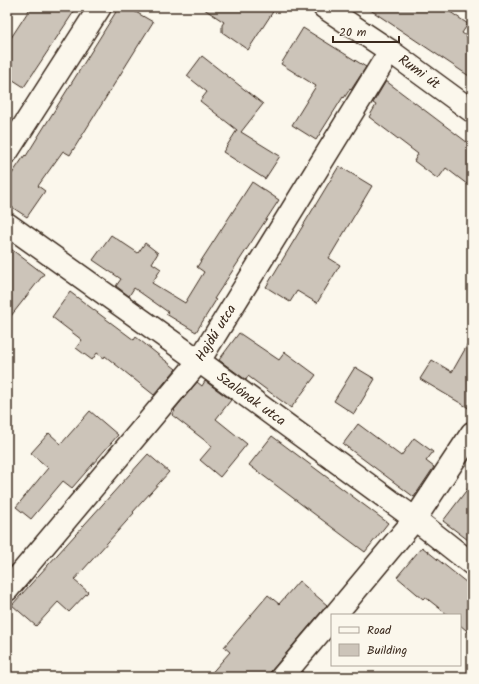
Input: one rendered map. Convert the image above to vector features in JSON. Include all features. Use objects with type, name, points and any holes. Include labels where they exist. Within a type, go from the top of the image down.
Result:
[{"type":"street","points":[[7,152],[100,7]]},
{"type":"street","name":"Rumi út","points":[[324,7],[390,51],[472,111]]},
{"type":"street","name":"Hajdú utca","points":[[7,590],[199,361],[390,51]]},
{"type":"street","name":"Szalónak utca","points":[[7,224],[199,361],[415,519],[472,564]]},
{"type":"street","points":[[336,614],[415,519],[472,433]]},
{"type":"street","points":[[282,677],[331,619]]},
{"type":"building","points":[[31,7],[77,7],[24,87],[7,76],[7,44]]},
{"type":"building","points":[[119,7],[127,7],[153,22],[70,155],[63,151],[38,186],[45,191],[27,217],[7,204],[7,181],[25,155],[26,156]]},
{"type":"building","points":[[201,7],[276,7],[248,50],[222,32],[222,25],[224,22]]},
{"type":"building","points":[[366,7],[443,7],[468,24],[462,33],[472,40],[472,78]]},
{"type":"building","points":[[303,28],[366,67],[351,90],[350,89],[344,98],[343,97],[316,140],[292,125],[316,86],[281,64]]},
{"type":"building","points":[[202,56],[263,104],[241,132],[280,156],[265,179],[223,152],[237,130],[200,101],[207,92],[187,76]]},
{"type":"building","points":[[386,81],[472,146],[472,188],[446,168],[438,179],[414,161],[418,154],[369,117],[376,105],[373,103]]},
{"type":"building","points":[[339,166],[372,186],[329,258],[340,265],[317,303],[297,291],[290,302],[266,287]]},
{"type":"building","points":[[252,182],[279,200],[214,299],[216,300],[196,332],[166,314],[168,312],[134,288],[129,296],[116,286],[121,279],[93,260],[111,235],[138,253],[145,243],[158,253],[152,263],[161,269],[152,283],[185,303],[204,272],[197,267]]},
{"type":"building","points":[[7,246],[44,274],[7,321]]},
{"type":"building","points":[[70,292],[134,340],[136,337],[176,369],[154,395],[105,356],[104,358],[97,353],[92,360],[76,348],[82,340],[52,317]]},
{"type":"building","points":[[239,333],[279,360],[285,352],[316,375],[291,408],[248,376],[246,380],[219,360]]},
{"type":"building","points":[[472,337],[472,410],[420,379],[432,360],[452,372]]},
{"type":"building","points":[[355,367],[375,379],[354,414],[334,401]]},
{"type":"building","points":[[205,381],[231,400],[216,419],[247,444],[220,477],[200,460],[212,446],[172,415],[175,411],[174,410],[197,382],[202,386]]},
{"type":"building","points":[[90,411],[118,435],[72,488],[63,481],[31,519],[16,507],[48,468],[31,453],[49,433],[61,444]]},
{"type":"building","points":[[358,424],[401,456],[414,438],[433,452],[426,461],[434,467],[414,497],[343,444]]},
{"type":"building","points":[[272,436],[388,523],[365,552],[249,465]]},
{"type":"building","points":[[148,454],[169,472],[74,580],[88,592],[69,612],[58,602],[36,626],[12,605]]},
{"type":"building","points":[[472,483],[472,543],[443,521]]},
{"type":"building","points":[[422,547],[472,587],[472,635],[461,626],[461,614],[447,614],[425,597],[423,599],[397,577]]},
{"type":"building","points":[[299,581],[327,605],[266,677],[208,677],[230,652],[224,647],[268,595],[279,604]]}]
